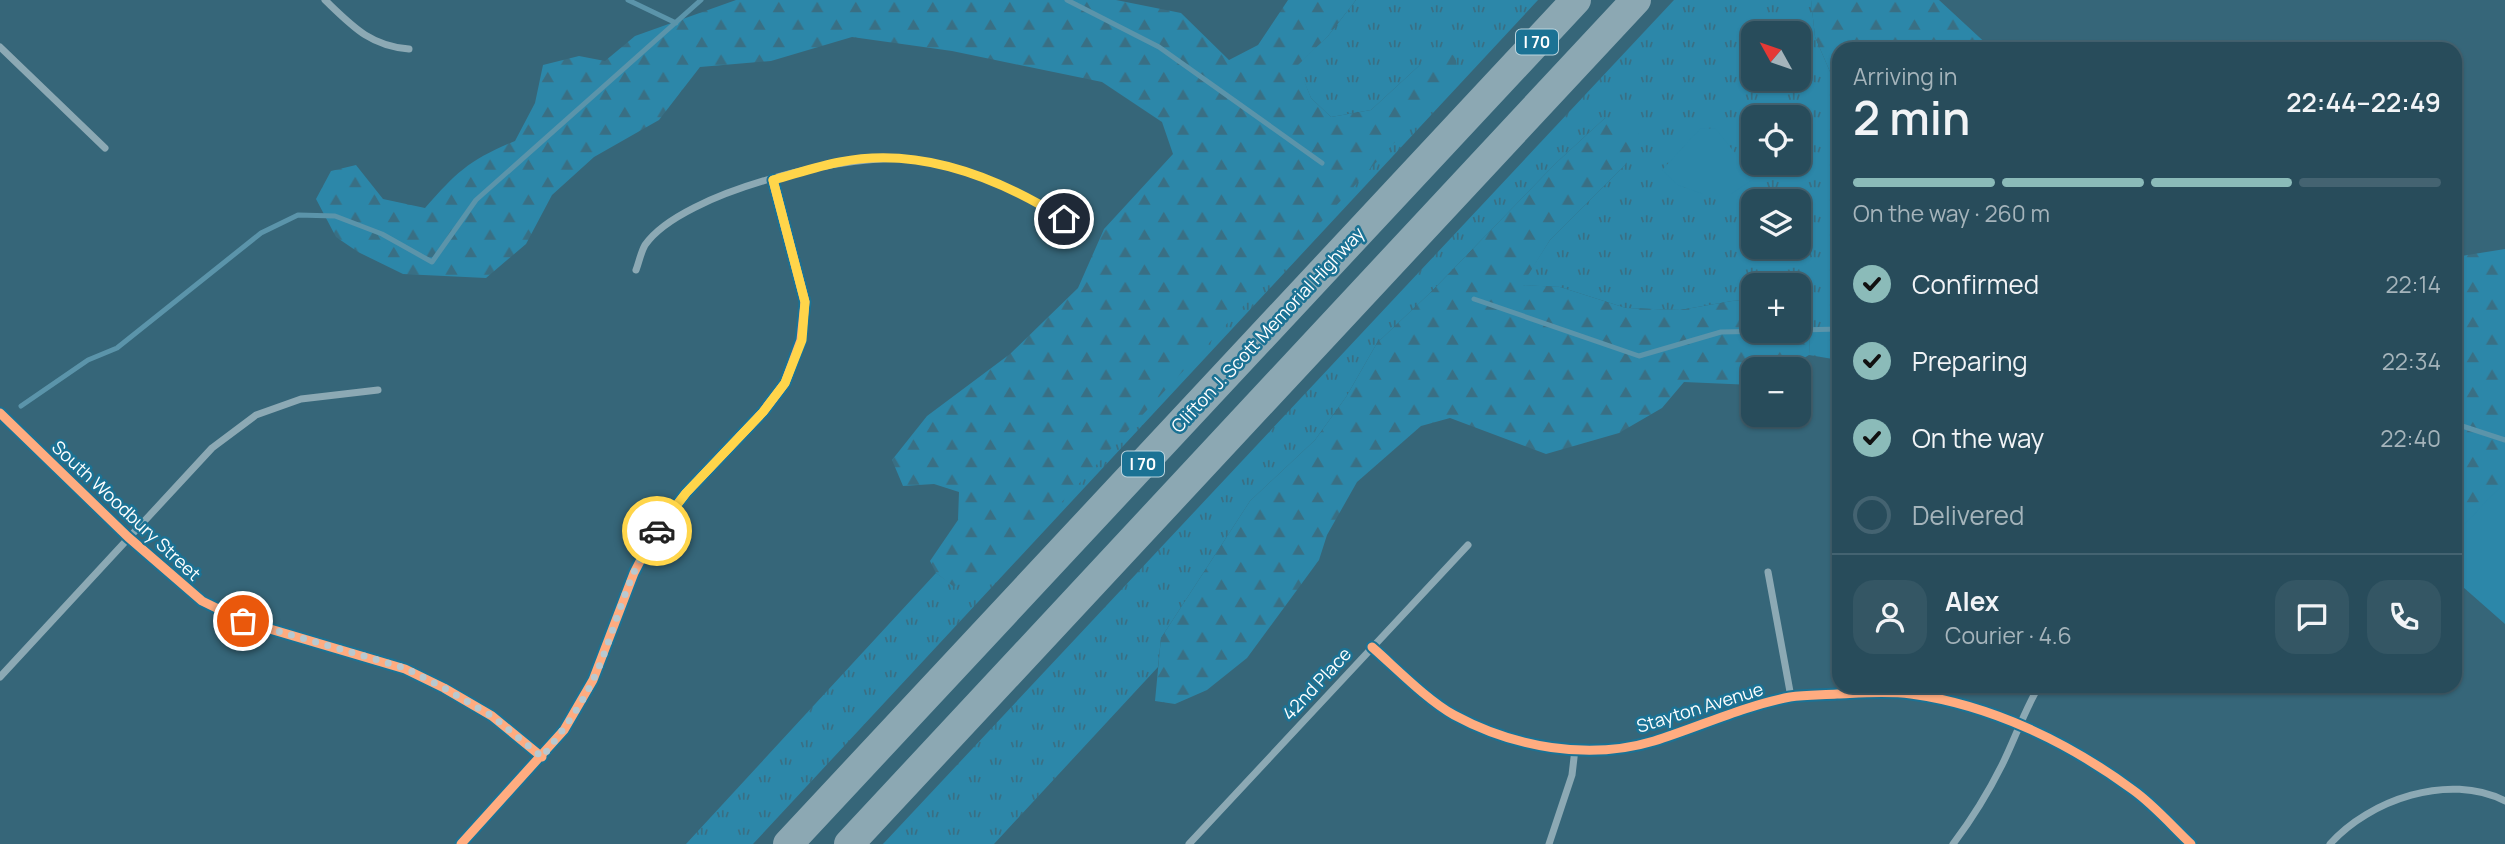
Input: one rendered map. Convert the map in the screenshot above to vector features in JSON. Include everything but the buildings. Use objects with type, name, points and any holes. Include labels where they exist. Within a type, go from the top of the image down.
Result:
[{"type":"highway","name":"Clifton J. Scott Memorial Highway","points":[[788,844],[1576,0]]},
{"type":"highway","name":"I 70","points":[[849,844],[1636,0]]},
{"type":"street","points":[[325,0],[359,33],[391,47],[409,49]]},
{"type":"street","points":[[0,47],[105,148]]},
{"type":"street","points":[[636,270],[645,246],[659,231],[691,207],[720,194],[842,162],[915,160],[992,180],[1032,199],[1064,219]]},
{"type":"street","points":[[461,844],[564,730],[593,680],[634,573],[654,534],[686,493],[763,412],[785,383],[802,340],[805,302],[773,180]]},
{"type":"street","points":[[0,677],[212,448],[256,415],[300,399],[378,390]]},
{"type":"street","name":"South Woodbury Street","points":[[0,413],[128,537],[202,601],[243,621],[405,668],[492,716],[542,757]]},
{"type":"street","name":"42nd Place","points":[[1189,844],[1468,545]]},
{"type":"street","points":[[1768,572],[1791,697]]},
{"type":"street","name":"Stayton Avenue","points":[[1373,647],[1451,713],[1503,737],[1534,745],[1575,749],[1611,748],[1651,742],[1744,709],[1791,697],[1864,693],[1910,694],[1964,704],[2019,724],[2080,754],[2135,791],[2191,844]]},
{"type":"street","points":[[1953,844],[1975,816],[2003,764],[2035,693]]},
{"type":"street","points":[[1549,844],[1572,775],[1575,749]]},
{"type":"street","points":[[2330,844],[2345,827],[2364,814],[2412,794],[2458,790],[2496,796],[2505,801]]},
{"type":"green space","points":[[736,0],[1116,0],[1181,13],[1229,60],[1258,45],[1288,0],[1356,0],[1328,36],[1298,65],[1311,98],[1331,117],[1371,110],[1422,63],[1455,54],[1458,74],[1010,558],[982,579],[953,586],[936,573],[930,561],[958,520],[959,492],[934,484],[903,486],[892,460],[927,416],[1010,354],[1078,288],[1104,229],[1173,154],[1162,122],[1102,82],[952,51],[852,37],[771,61],[700,67],[659,120],[594,157],[552,195],[526,244],[486,278],[403,274],[358,252],[336,237],[316,199],[331,171],[356,165],[383,199],[425,208],[465,168],[486,154],[515,141],[535,103],[543,65],[579,56],[605,61],[635,36]]},
{"type":"green space","points":[[1356,0],[1538,0],[753,844],[686,844],[936,573],[953,585],[1422,63],[1371,110],[1331,117],[1311,98],[1297,65],[1328,36]]},
{"type":"green space","points":[[1674,0],[1811,0],[1815,37],[1832,76],[1832,359],[1809,355],[1811,273],[1741,273],[1741,300],[1680,310],[1626,308],[1560,287],[1521,285],[1550,240],[1625,165],[1605,118],[1556,163],[1431,292],[1377,343],[1346,397],[1315,440],[1250,501],[1161,638],[1158,667],[994,844],[883,844]]},
{"type":"green space","points":[[1811,0],[1939,0],[1984,42],[1832,42],[1832,76],[1815,37]]},
{"type":"green space","points":[[1605,118],[1641,128],[1625,165],[1550,240],[1522,285],[1560,287],[1626,308],[1680,310],[1741,300],[1741,343],[1810,343],[1809,355],[1741,357],[1741,384],[1684,382],[1662,408],[1619,433],[1546,454],[1450,418],[1421,426],[1357,482],[1327,535],[1319,560],[1247,658],[1207,690],[1175,704],[1155,701],[1161,638],[1250,501],[1315,440],[1346,397],[1377,343],[1431,292],[1556,163]]},
{"type":"green space","points":[[1715,128],[1741,160],[1741,175],[1753,175],[1755,178],[1731,194],[1703,194],[1678,185],[1662,170],[1700,129]]},
{"type":"green space","points":[[2505,249],[2505,608],[2462,574],[2462,256]]},
{"type":"green space","points":[[2505,482],[2505,624],[2462,586],[2462,527]]},
{"type":"waterway","points":[[628,0],[676,23]]},
{"type":"waterway","points":[[21,406],[88,360],[117,348],[261,233],[298,215],[335,216],[382,234],[432,262],[476,200],[701,0]]},
{"type":"waterway","points":[[1067,0],[1159,47],[1322,163]]},
{"type":"waterway","points":[[1474,299],[1639,356],[1721,332],[1741,332]]},
{"type":"waterway","points":[[1811,330],[1832,329]]},
{"type":"waterway","points":[[2462,426],[2505,440]]},
{"type":"cycle path","points":[[461,844],[564,730],[593,680],[634,573],[654,534],[686,493],[763,412],[785,383],[801,340],[805,302],[773,180]]},
{"type":"cycle path","points":[[0,413],[128,537],[202,601],[243,621],[405,669],[492,716],[542,757]]},
{"type":"cycle path","points":[[1372,647],[1454,715],[1501,735],[1551,748],[1603,750],[1629,747],[1790,697],[1861,693]]},
{"type":"cycle path","points":[[1898,693],[1941,699],[1970,707],[2055,741],[2141,796],[2191,844]]},
{"type":"way so far","points":[[243,621],[405,668],[492,716],[542,757],[564,730],[593,680],[634,573],[657,531]]},
{"type":"route","points":[[657,531],[686,493],[763,412],[785,383],[802,340],[805,302],[773,180],[842,162],[915,160],[992,180],[1032,199],[1064,219]]}]
